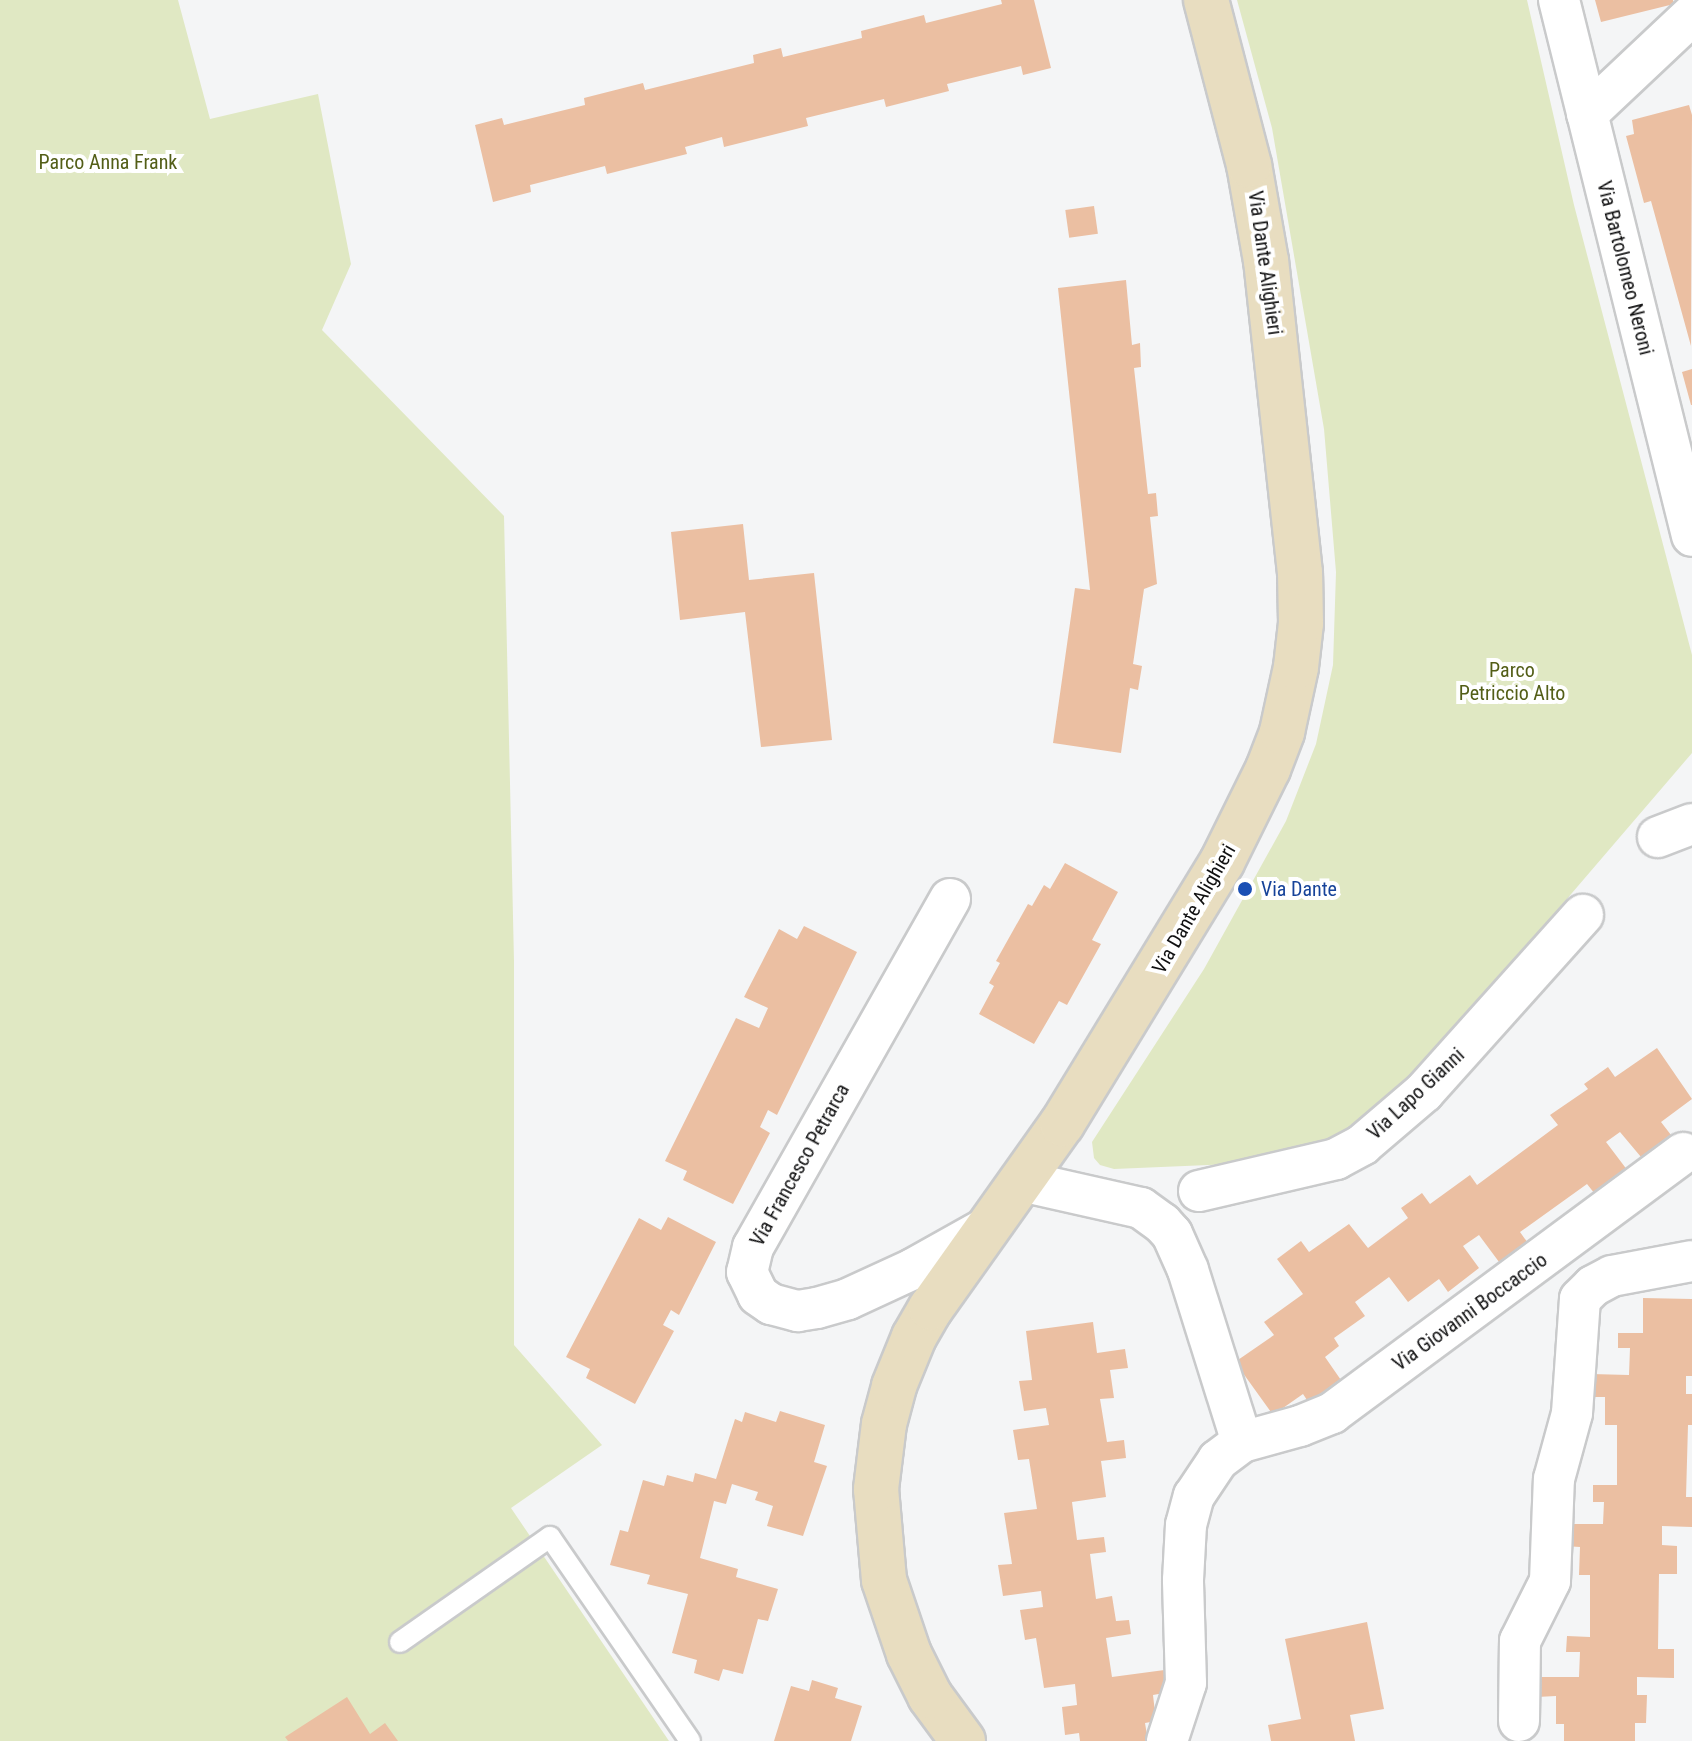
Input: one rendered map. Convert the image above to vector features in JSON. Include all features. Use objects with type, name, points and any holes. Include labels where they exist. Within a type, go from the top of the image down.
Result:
[{"type":"street","name":"Via Dante Alighieri","points":[[963,1741],[930,1696],[897,1628],[884,1580],[876,1489],[884,1424],[903,1362],[931,1308],[1106,1056],[1247,817],[1282,732],[1296,667],[1301,623],[1298,545],[1266,261],[1249,165],[1206,0]]},
{"type":"street","name":"Via Bartolomeo Neroni","points":[[1559,0],[1692,536]]},
{"type":"street","points":[[1587,114],[1692,15]]},
{"type":"street","name":"Via Francesco Petrarca","points":[[950,899],[753,1247],[747,1272],[758,1295],[771,1304],[783,1309],[817,1308],[848,1299],[913,1269],[990,1226]]},
{"type":"street","name":"Via Lapo Gianni","points":[[1199,1191],[1336,1159],[1362,1145],[1424,1092],[1583,915]]},
{"type":"street","name":"Via Giovanni Boccaccio","points":[[1167,1741],[1186,1683],[1183,1553],[1189,1510],[1204,1477],[1242,1442],[1300,1426],[1332,1413],[1683,1153]]},
{"type":"street","points":[[1021,1181],[1141,1208],[1172,1234],[1188,1270],[1242,1442]]},
{"type":"street","points":[[1519,1721],[1520,1641],[1550,1581],[1554,1479],[1572,1413],[1580,1299],[1593,1286],[1612,1276],[1692,1261]]},
{"type":"lane","points":[[400,1642],[550,1537],[690,1741]]},
{"type":"green space","name":"Parco Anna Frank","points":[[0,0],[178,0],[210,119],[318,94],[351,264],[322,330],[504,516],[514,961],[514,1345],[602,1445],[511,1508],[669,1741],[0,1741]]},
{"type":"green space","name":"Parco Petriccio Alto","points":[[1237,0],[1527,0],[1574,205],[1692,655],[1692,753],[1399,1095],[1371,1118],[1331,1141],[1232,1164],[1114,1169],[1100,1165],[1094,1158],[1092,1142],[1204,969],[1286,821],[1316,744],[1333,665],[1336,572],[1324,429],[1272,128]]},
{"type":"building","points":[[1001,0],[1034,0],[1051,68],[1023,75],[1021,66],[947,84],[949,91],[886,107],[884,99],[806,118],[808,126],[724,147],[722,137],[685,147],[687,154],[607,174],[605,166],[530,185],[531,192],[493,202],[475,125],[502,118],[504,125],[585,105],[584,98],[643,83],[645,90],[754,63],[753,55],[781,48],[783,57],[862,38],[861,31],[924,15],[926,23],[1002,4]]},
{"type":"building","points":[[1595,0],[1673,0],[1674,4],[1601,22]]},
{"type":"building","points":[[1689,105],[1692,115],[1691,346],[1651,201],[1644,203],[1626,136],[1634,134],[1632,120]]},
{"type":"building","points":[[1094,206],[1098,234],[1069,238],[1065,210]]},
{"type":"building","points":[[1126,280],[1132,345],[1140,343],[1141,367],[1134,368],[1148,494],[1156,493],[1158,516],[1150,517],[1157,584],[1144,589],[1133,664],[1142,666],[1138,690],[1130,688],[1121,753],[1053,743],[1075,588],[1090,590],[1058,288]]},
{"type":"building","points":[[1692,369],[1692,405],[1691,405],[1682,372]]},
{"type":"building","points":[[743,524],[749,580],[814,573],[832,740],[761,747],[745,612],[680,620],[671,532]]},
{"type":"building","points":[[1065,863],[1118,892],[1092,940],[1101,944],[1067,1005],[1059,1001],[1034,1044],[979,1014],[994,986],[989,983],[1000,963],[996,961],[1028,904],[1032,906],[1044,885],[1050,889]]},
{"type":"building","points":[[804,926],[857,952],[777,1115],[768,1110],[760,1127],[770,1133],[733,1204],[683,1180],[687,1171],[665,1161],[736,1018],[759,1028],[768,1008],[744,997],[779,929],[797,939]]},
{"type":"building","points":[[1657,1048],[1692,1099],[1661,1122],[1671,1135],[1641,1157],[1620,1132],[1606,1142],[1631,1175],[1599,1199],[1587,1184],[1520,1232],[1530,1246],[1502,1266],[1479,1235],[1463,1246],[1479,1268],[1448,1292],[1439,1279],[1408,1302],[1389,1277],[1355,1302],[1365,1316],[1334,1338],[1339,1346],[1325,1357],[1343,1383],[1311,1406],[1303,1394],[1273,1415],[1235,1362],[1274,1335],[1264,1322],[1303,1294],[1277,1259],[1301,1241],[1309,1252],[1349,1224],[1368,1248],[1408,1218],[1401,1208],[1422,1193],[1430,1204],[1470,1175],[1477,1185],[1558,1125],[1550,1115],[1588,1089],[1584,1084],[1608,1067],[1615,1077]]},
{"type":"building","points":[[668,1217],[716,1242],[679,1315],[671,1310],[663,1325],[674,1331],[635,1404],[586,1378],[590,1369],[566,1357],[639,1218],[661,1230]]},
{"type":"building","points":[[1643,1298],[1692,1299],[1692,1376],[1686,1376],[1686,1394],[1692,1394],[1692,1425],[1688,1425],[1686,1497],[1692,1497],[1692,1527],[1662,1526],[1662,1545],[1677,1546],[1677,1574],[1659,1574],[1658,1649],[1674,1649],[1674,1678],[1637,1677],[1637,1695],[1647,1695],[1646,1723],[1635,1723],[1635,1741],[1564,1741],[1564,1724],[1556,1724],[1556,1696],[1537,1697],[1537,1677],[1579,1677],[1580,1652],[1566,1652],[1567,1636],[1590,1637],[1590,1575],[1579,1575],[1580,1547],[1564,1546],[1565,1524],[1603,1524],[1604,1502],[1593,1502],[1593,1485],[1617,1485],[1617,1425],[1605,1425],[1605,1397],[1591,1397],[1591,1374],[1629,1375],[1630,1348],[1618,1348],[1618,1333],[1643,1333]]},
{"type":"building","points":[[1093,1322],[1097,1353],[1125,1349],[1128,1368],[1110,1370],[1114,1398],[1100,1399],[1107,1442],[1124,1440],[1126,1458],[1101,1461],[1106,1497],[1072,1502],[1077,1540],[1104,1537],[1106,1552],[1090,1554],[1096,1599],[1112,1596],[1116,1621],[1129,1620],[1131,1634],[1106,1638],[1112,1677],[1172,1669],[1175,1691],[1153,1695],[1156,1721],[1145,1723],[1148,1741],[1080,1741],[1079,1733],[1065,1735],[1062,1707],[1077,1705],[1075,1684],[1044,1688],[1036,1638],[1025,1640],[1020,1610],[1043,1607],[1041,1591],[1003,1596],[998,1565],[1012,1564],[1004,1513],[1037,1509],[1029,1459],[1018,1460],[1013,1430],[1049,1425],[1046,1408],[1024,1411],[1019,1381],[1032,1380],[1026,1331]]},
{"type":"building","points":[[780,1411],[825,1425],[814,1462],[827,1466],[803,1536],[767,1526],[773,1506],[755,1500],[758,1492],[732,1484],[726,1504],[714,1501],[700,1558],[738,1569],[736,1577],[778,1589],[768,1621],[758,1619],[743,1674],[723,1669],[719,1681],[694,1673],[697,1660],[672,1653],[688,1594],[647,1584],[650,1575],[610,1565],[620,1530],[628,1532],[643,1480],[664,1486],[667,1475],[693,1482],[695,1473],[716,1479],[735,1419],[742,1422],[745,1412],[776,1422]]},
{"type":"building","points":[[1367,1622],[1384,1709],[1350,1715],[1355,1741],[1271,1741],[1268,1725],[1301,1719],[1285,1639]]},
{"type":"building","points":[[812,1680],[838,1688],[835,1698],[862,1706],[851,1741],[774,1741],[791,1686],[809,1691]]},
{"type":"building","points":[[347,1697],[370,1734],[385,1723],[398,1741],[288,1741],[285,1737]]},
{"type":"place","name":"Via Dante","points":[[1245,889]]}]
